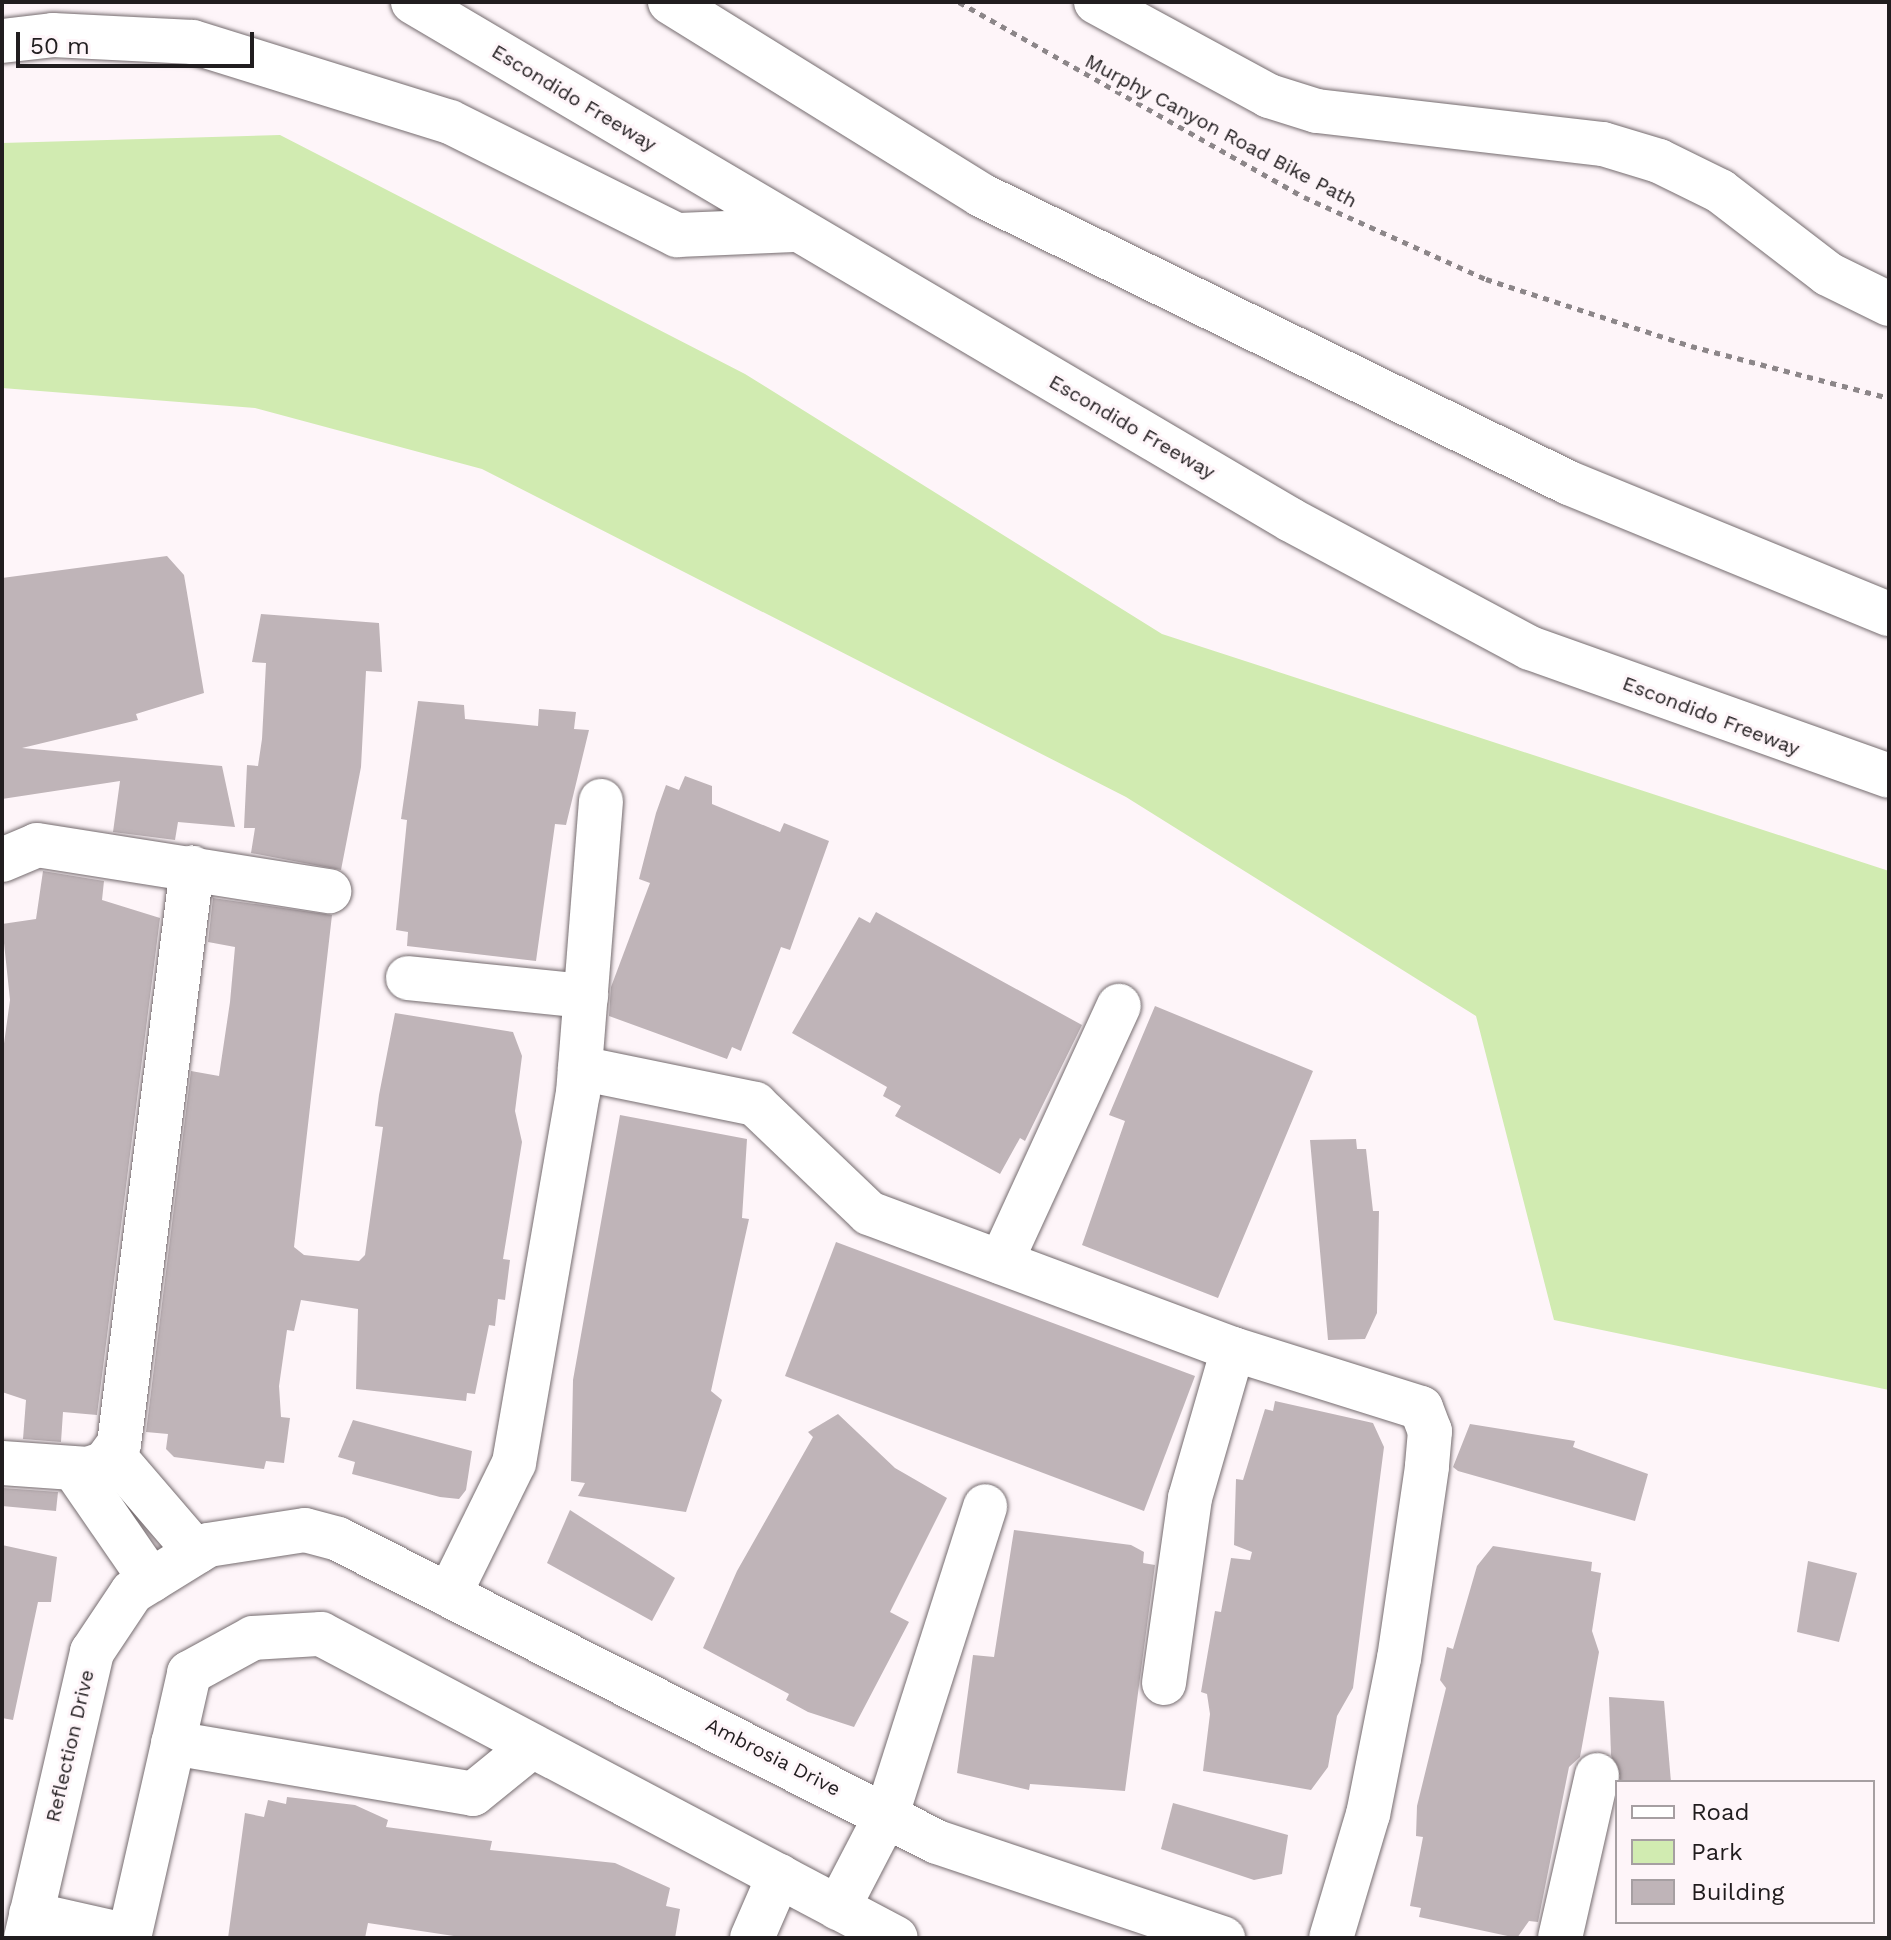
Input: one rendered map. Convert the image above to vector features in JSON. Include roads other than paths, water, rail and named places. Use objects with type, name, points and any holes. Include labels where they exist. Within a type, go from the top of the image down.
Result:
[{"type":"main road","name":"Escondido Freeway","points":[[413,2],[1291,520],[1530,648],[1889,776]]},
{"type":"main road","points":[[670,2],[981,195],[1569,483],[1889,614]]},
{"type":"main road","points":[[1096,2],[1269,96],[1317,111],[1603,144],[1659,161],[1720,191],[1828,274],[1889,304]]},
{"type":"main road","points":[[2,41],[53,35],[193,42],[450,122],[677,235],[795,230]]},
{"type":"main road","points":[[449,1595],[514,1463],[580,1068],[601,801]]},
{"type":"main road","points":[[2,860],[37,845],[329,891]]},
{"type":"main road","points":[[151,1580],[94,1463],[192,868]]},
{"type":"main road","points":[[408,978],[586,996]]},
{"type":"main road","points":[[1001,1262],[1119,1006]]},
{"type":"main road","points":[[580,1068],[755,1104],[869,1213],[1233,1349],[1399,1397],[1421,1408],[1430,1431],[1399,1658],[1368,1814],[1331,1938]]},
{"type":"main road","points":[[1164,1683],[1190,1498],[1233,1349]]},
{"type":"main road","points":[[2,1463],[94,1463],[196,1552]]},
{"type":"main road","points":[[838,1908],[887,1814],[985,1506]]},
{"type":"main road","name":"Reflection Drive","points":[[28,1926],[92,1652],[132,1592],[196,1552],[305,1530],[338,1539]]},
{"type":"main road","name":"Ambrosia Drive","points":[[338,1539],[887,1814],[937,1842],[1223,1938]]},
{"type":"main road","points":[[28,1926],[129,1937],[189,1673],[253,1638],[321,1634],[896,1938]]},
{"type":"main road","points":[[173,1743],[473,1794],[532,1746]]},
{"type":"main road","points":[[1560,1938],[1597,1775]]},
{"type":"main road","points":[[752,1938],[779,1876]]}]
